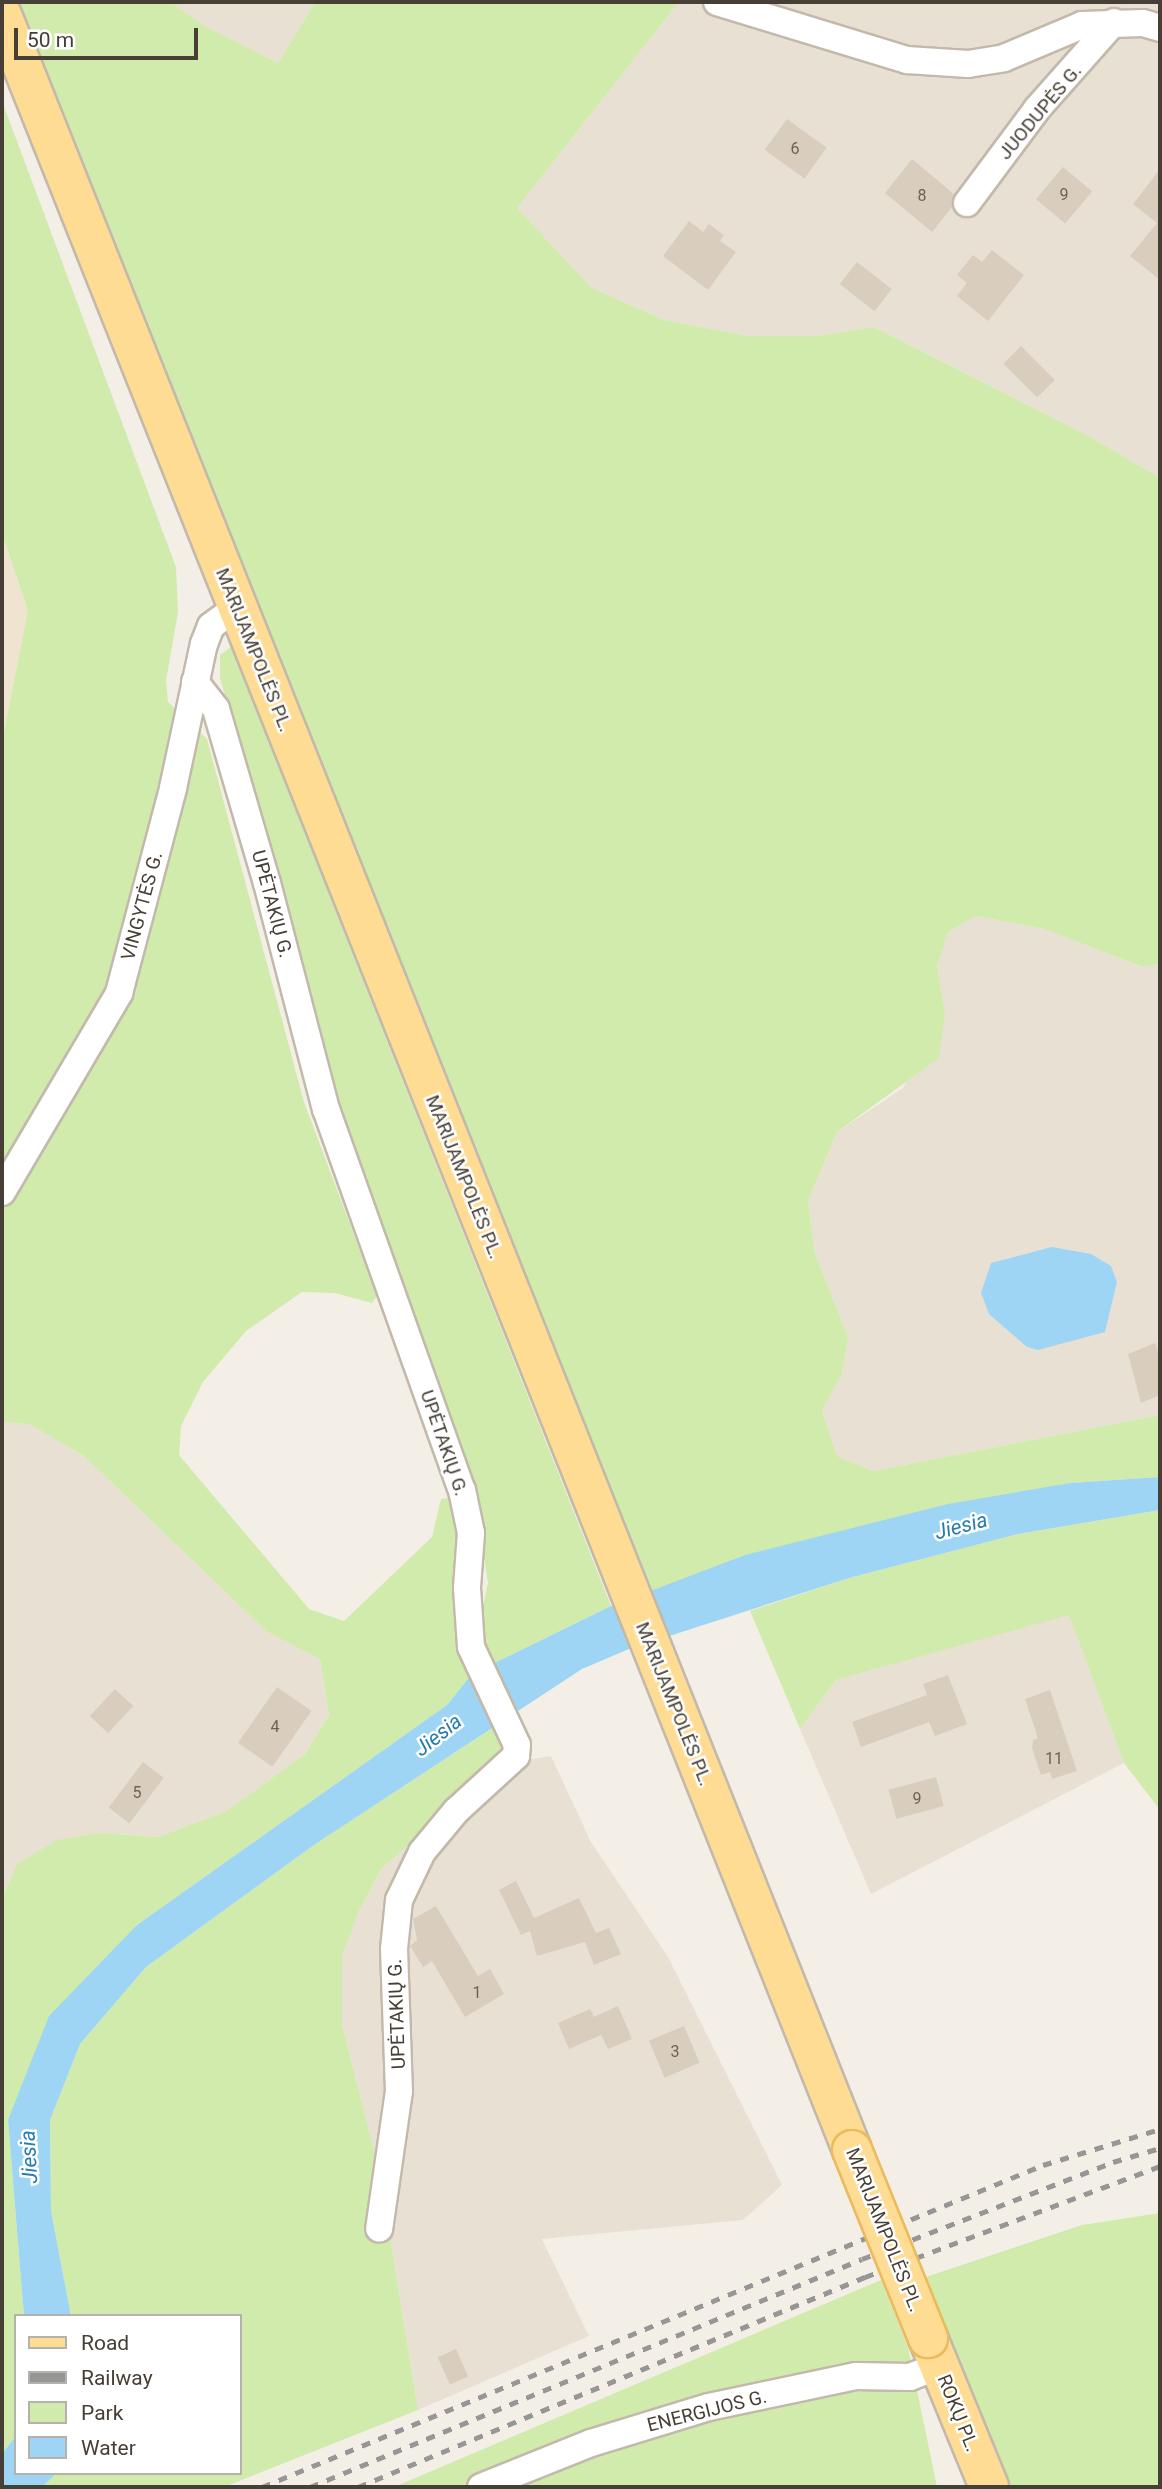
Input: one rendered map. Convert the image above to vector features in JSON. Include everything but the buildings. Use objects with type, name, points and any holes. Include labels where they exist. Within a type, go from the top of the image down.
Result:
[{"type":"main road","name":"MARIJAMPOLĖS PL.","points":[[2,15],[933,2352]]},
{"type":"main road","name":"ROKŲ PL.","points":[[933,2352],[989,2487]]},
{"type":"street","points":[[717,2],[907,60],[968,64],[1004,58],[1082,25],[1151,18]]},
{"type":"street","name":"JUODUPĖS G.","points":[[967,203],[1037,109],[1114,22]]},
{"type":"street","name":"VINGYTĖS G.","points":[[2,1192],[118,993],[173,788],[195,682],[211,626],[237,607]]},
{"type":"street","name":"UPĖTAKIŲ G.","points":[[195,682],[216,709],[267,883],[326,1109],[462,1489],[471,1534],[468,1621],[471,1647],[482,1676],[510,1728],[516,1756],[456,1811],[422,1852],[400,1900],[394,1949],[399,2091],[379,2229]]},
{"type":"street","name":"ENERGIJOS G.","points":[[481,2487],[591,2443],[709,2407],[856,2376],[910,2377],[933,2352]]},
{"type":"shaded area","points":[[171,2],[315,2],[278,63],[203,25]]},
{"type":"shaded area","points":[[679,2],[1160,2],[1160,478],[1087,435],[874,327],[817,336],[749,336],[664,320],[592,288],[517,208]]},
{"type":"shaded area","points":[[2,535],[28,610],[2,742]]},
{"type":"shaded area","points":[[976,916],[1044,929],[1143,967],[1160,964],[1160,1415],[873,1471],[837,1456],[822,1411],[842,1374],[848,1337],[815,1253],[808,1201],[837,1132],[903,1088],[945,1012],[937,966],[947,932]]},
{"type":"shaded area","points":[[2,1422],[29,1424],[84,1456],[267,1632],[320,1659],[329,1715],[305,1754],[225,1812],[158,1837],[99,1833],[17,1864],[2,1899]]},
{"type":"shaded area","points":[[1069,1614],[1124,1763],[871,1894],[800,1729],[836,1680]]},
{"type":"shaded area","points":[[551,1756],[591,1842],[668,1957],[782,2185],[743,2220],[542,2239],[589,2336],[418,2410],[380,2175],[342,2024],[342,1957],[358,1913],[381,1869],[500,1764]]},
{"type":"green space","points":[[13,2],[171,2],[203,25],[278,63],[315,2],[679,2],[517,208],[592,288],[664,320],[749,336],[817,336],[874,327],[1087,435],[1160,478],[1160,964],[1143,967],[1044,929],[976,916],[948,932],[937,966],[945,1012],[939,1058],[837,1132],[808,1201],[815,1253],[848,1337],[842,1374],[822,1411],[837,1456],[873,1471],[1160,1415],[1160,1477],[1070,1483],[745,1555],[653,1592],[475,1160]]},
{"type":"green space","points":[[2,101],[176,567],[178,612],[166,681],[168,702],[207,739],[304,1102],[377,1296],[372,1303],[335,1293],[302,1292],[246,1331],[203,1382],[181,1426],[179,1455],[309,1609],[344,1621],[432,1537],[441,1499],[454,1497],[458,1568],[452,1589],[456,1614],[482,1610],[488,1583],[475,1502],[339,1108],[271,844],[220,679],[220,655],[231,647],[611,1606],[472,1674],[447,1705],[137,1925],[8,2120],[24,2314],[14,2314],[14,2439],[2,2454],[2,1899],[17,1864],[57,1840],[99,1833],[158,1837],[225,1812],[305,1754],[329,1715],[320,1659],[267,1632],[84,1456],[29,1424],[2,1422],[2,742],[28,610],[2,534]]},
{"type":"green space","points":[[1160,1510],[1160,1810],[1124,1763],[1069,1615],[836,1680],[800,1729],[750,1611],[849,1578],[1018,1534]]},
{"type":"green space","points":[[497,1725],[506,1737],[500,1764],[381,1869],[358,1913],[342,1957],[342,2024],[380,2175],[418,2410],[224,2487],[42,2487],[55,2475],[242,2475],[242,2314],[71,2314],[51,2211],[50,2120],[80,2044],[146,1967],[314,1845]]},
{"type":"green space","points":[[1160,2213],[1160,2487],[1008,2487],[926,2277],[1082,2225]]},
{"type":"green space","points":[[881,2280],[908,2347],[937,2487],[394,2487]]},
{"type":"water","points":[[1052,1247],[1091,1254],[1111,1266],[1117,1282],[1105,1332],[1038,1350],[1027,1347],[989,1314],[981,1293],[991,1263]]},
{"type":"water","name":"Jiesia","points":[[1160,1477],[1160,1510],[1018,1534],[849,1578],[629,1649],[582,1669],[314,1845],[146,1967],[80,2044],[50,2120],[51,2211],[71,2314],[24,2314],[8,2120],[49,2016],[137,1925],[447,1705],[472,1674],[611,1606],[745,1555],[948,1504],[1070,1483]]},
{"type":"water","points":[[14,2439],[14,2475],[55,2475],[42,2487],[2,2487],[2,2454]]},
{"type":"railway","points":[[262,2487],[1043,2165],[1160,2129]]},
{"type":"railway","points":[[310,2487],[862,2259],[1113,2162],[1160,2148]]},
{"type":"railway","points":[[358,2487],[865,2277],[1160,2166]]}]
